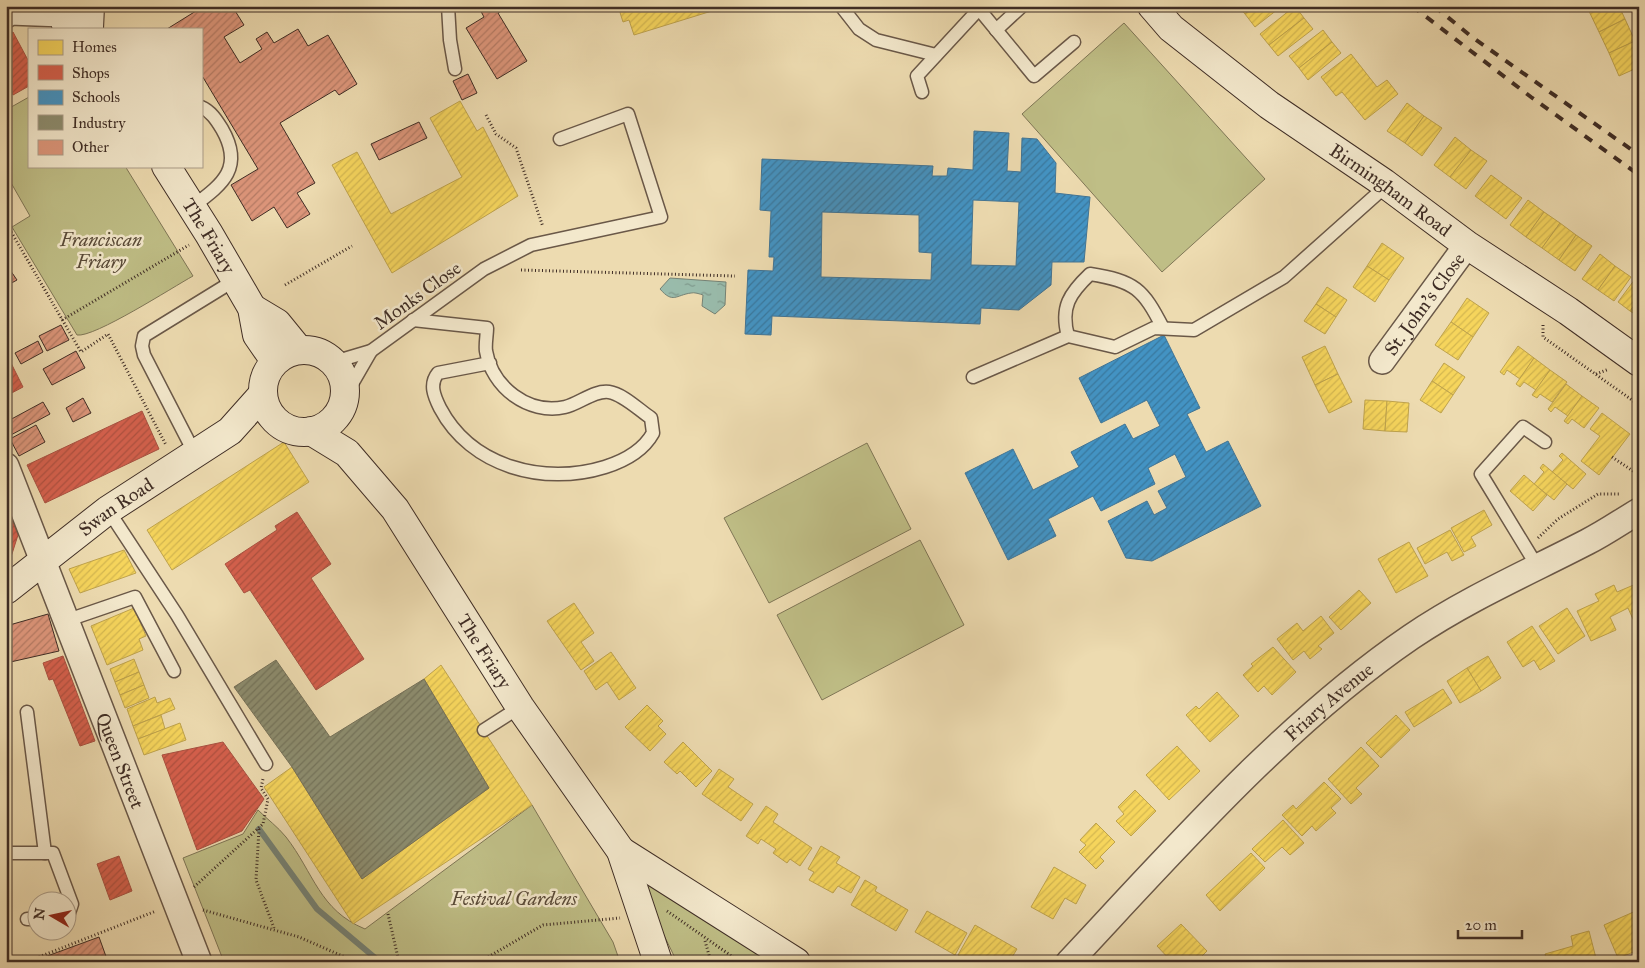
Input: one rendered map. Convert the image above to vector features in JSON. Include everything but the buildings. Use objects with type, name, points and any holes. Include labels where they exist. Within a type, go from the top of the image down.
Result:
[{"type":"street","name":"Birmingham Road","points":[[1152,6],[1171,28],[1269,105],[1384,183],[1467,245],[1568,311],[1639,362]]},
{"type":"street","points":[[6,15],[10,12],[64,16]]},
{"type":"street","name":"The Friary","points":[[167,168],[209,234],[252,308],[257,335],[287,355]]},
{"type":"street","name":"St. John's Close","points":[[1382,361],[1467,245]]},
{"type":"street","points":[[322,354],[334,362],[340,370],[345,385],[341,406],[323,428],[302,432],[282,426],[274,419],[266,407],[263,394],[265,376],[287,355],[322,354]]},
{"type":"street","name":"Swan Road","points":[[6,590],[108,510],[230,431],[263,394]]},
{"type":"street","name":"The Friary","points":[[341,406],[347,453]]},
{"type":"street","name":"Swan Road","points":[[230,431],[282,426]]},
{"type":"street","name":"The Friary","points":[[311,431],[347,453],[395,509],[520,707],[621,851],[658,962]]},
{"type":"street","name":"Queen Street","points":[[6,466],[15,484],[65,621],[199,962]]},
{"type":"street","name":"Friary Avenue","points":[[1069,962],[1229,795],[1341,690],[1409,638],[1533,557],[1588,542],[1633,503]]},
{"type":"street","name":"The Friary","points":[[621,851],[796,962]]},
{"type":"lane","points":[[448,6],[450,40],[455,68]]},
{"type":"lane","points":[[841,6],[858,29],[876,40],[936,55]]},
{"type":"lane","points":[[996,30],[1022,6]]},
{"type":"lane","points":[[922,92],[917,76],[980,8],[1034,76],[1074,42]]},
{"type":"lane","points":[[192,207],[221,186],[229,170],[231,151],[217,121],[202,108]]},
{"type":"lane","name":"Monks Close","points":[[371,351],[484,269],[531,245],[661,217],[628,114],[560,139]]},
{"type":"lane","points":[[973,377],[1068,336],[1115,347],[1154,328],[1194,330],[1284,277],[1377,194],[1384,183]]},
{"type":"lane","points":[[1068,336],[1063,319],[1072,292],[1090,274],[1111,277],[1133,285],[1150,304],[1163,328]]},
{"type":"lane","points":[[186,460],[144,355],[144,336],[235,280]]},
{"type":"lane","points":[[413,320],[488,328],[486,350],[490,363],[499,382],[522,400],[552,409],[577,404],[606,391],[615,393],[651,418],[653,433],[638,451],[620,463],[596,470],[552,475],[506,466],[465,442],[443,414],[433,390],[433,379],[438,373],[490,363]]},
{"type":"lane","points":[[334,362],[371,351]]},
{"type":"lane","points":[[341,406],[371,351]]},
{"type":"lane","points":[[1533,557],[1482,474],[1523,427],[1544,442]]},
{"type":"lane","points":[[108,510],[177,616],[266,764]]},
{"type":"lane","points":[[65,621],[135,598],[174,671]]},
{"type":"lane","points":[[484,730],[520,707]]},
{"type":"lane","points":[[27,712],[45,853]]},
{"type":"lane","points":[[6,853],[53,854],[67,890]]},
{"type":"path","points":[[486,115],[496,134],[516,148],[548,241]]},
{"type":"path","points":[[6,222],[81,352],[108,334],[186,460]]},
{"type":"path","points":[[62,320],[209,234]]},
{"type":"path","points":[[285,285],[352,246]]},
{"type":"path","points":[[484,269],[735,276]]},
{"type":"path","points":[[1543,318],[1543,337],[1639,406]]},
{"type":"path","points":[[1612,457],[1639,475]]},
{"type":"path","points":[[1533,557],[1558,518],[1598,494],[1633,503]]},
{"type":"path","points":[[26,962],[176,904],[263,824],[268,799],[261,788],[266,764]]},
{"type":"path","points":[[259,829],[256,880],[274,929]]},
{"type":"path","points":[[176,904],[299,937],[356,962]]},
{"type":"path","points":[[666,918],[663,909],[740,962]]},
{"type":"path","points":[[388,914],[399,962]]},
{"type":"path","points":[[465,962],[480,960],[543,925],[625,917]]},
{"type":"path","points":[[705,939],[711,962]]},
{"type":"green space","points":[[1124,23],[1265,179],[1162,272],[1022,114]]},
{"type":"green space","name":"Franciscan Friary","points":[[28,98],[28,168],[126,168],[193,276],[116,321],[86,334],[77,335],[12,227],[30,216],[6,174],[6,110]]},
{"type":"green space","points":[[867,443],[911,529],[769,603],[724,518]]},
{"type":"green space","points":[[920,540],[964,625],[822,700],[777,615]]},
{"type":"green space","name":"Festival Gardens","points":[[532,805],[613,942],[620,962],[224,962],[183,858],[243,834],[258,810],[286,837],[327,901],[337,912],[365,929]]},
{"type":"green space","points":[[650,876],[774,962],[677,962],[640,886]]},
{"type":"water","points":[[670,278],[726,282],[725,305],[715,314],[702,306],[703,295],[692,293],[675,297],[668,296],[660,289]]},
{"type":"waterway","points":[[259,829],[317,909],[380,962]]},
{"type":"railway","points":[[1412,6],[1531,97],[1639,175]]},
{"type":"railway","points":[[1434,6],[1472,37],[1639,155]]}]
